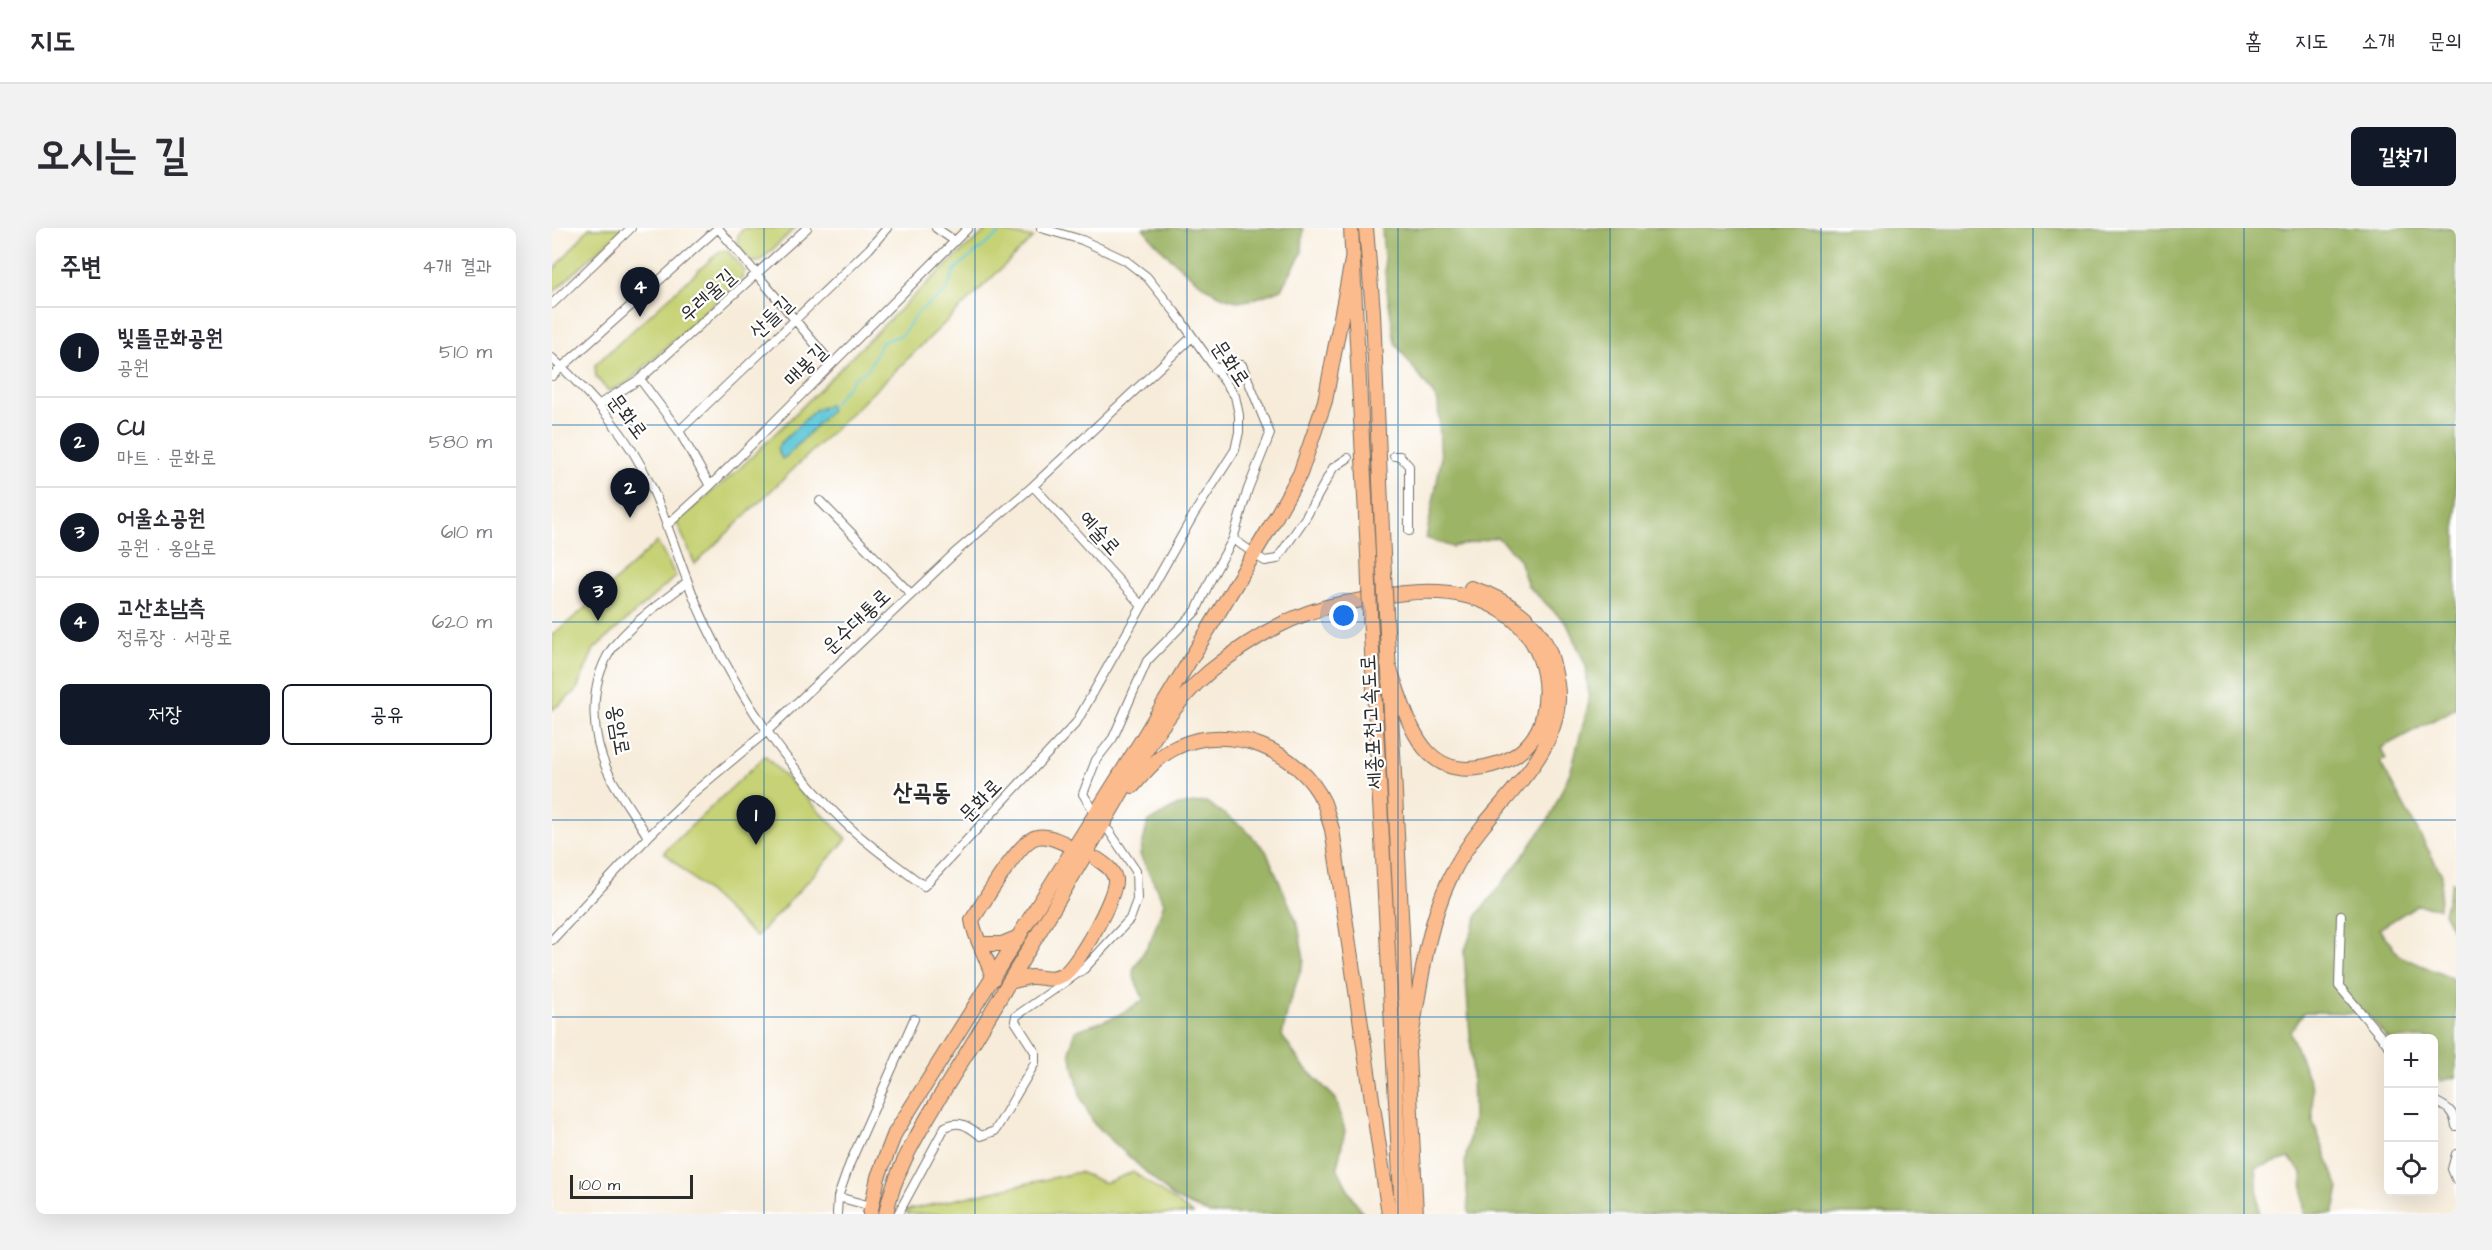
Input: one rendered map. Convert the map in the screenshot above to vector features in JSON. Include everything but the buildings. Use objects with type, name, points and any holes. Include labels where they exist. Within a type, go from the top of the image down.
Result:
[{"type":"highway","name":"세종포천고속도로","points":[[1351,228],[1402,1214]]},
{"type":"highway","name":"세종포천고속도로","points":[[1366,228],[1373,312],[1416,1214]]},
{"type":"highway","points":[[869,1209],[878,1177],[895,1133],[1140,743],[1300,474],[1325,401],[1353,255]]},
{"type":"highway","points":[[1140,743],[1191,678],[1222,651],[1254,630],[1308,605],[1349,593],[1416,582],[1463,586],[1489,594],[1528,619],[1549,650],[1556,678],[1558,701],[1551,730],[1539,757],[1481,828],[1448,882],[1434,918],[1409,1048]]},
{"type":"highway","points":[[893,1213],[888,1202],[911,1146],[1142,758],[1178,706],[1206,674],[1245,645],[1281,625],[1323,608],[1404,592],[1461,594],[1485,602],[1503,612],[1522,628],[1544,666],[1547,693],[1543,718],[1536,734],[1524,749],[1508,760],[1481,769],[1457,770],[1435,759],[1414,734],[1388,664]]},
{"type":"highway","points":[[1110,813],[1141,777],[1168,752],[1202,738],[1224,736],[1250,740],[1284,758],[1304,775],[1323,802],[1332,829],[1389,1214]]},
{"type":"highway","points":[[993,979],[981,944],[974,932],[972,920],[1018,852],[1030,839],[1039,836],[1064,843]]},
{"type":"highway","points":[[1009,982],[1030,977],[1053,981],[1066,974],[1106,909],[1113,891],[1115,878],[1110,868],[1096,859]]},
{"type":"highway","points":[[981,944],[1002,944],[1019,937]]},
{"type":"highway","points":[[1027,951],[1031,968],[1041,979]]},
{"type":"street","points":[[552,304],[631,228]]},
{"type":"street","points":[[552,376],[718,228],[832,364]]},
{"type":"street","name":"우레울길","points":[[598,405],[640,379],[807,228]]},
{"type":"street","name":"산들길","points":[[679,431],[869,249],[887,228]]},
{"type":"street","points":[[936,228],[956,241]]},
{"type":"street","name":"매봉길","points":[[666,526],[710,486],[968,228]]},
{"type":"street","name":"문화로","points":[[552,358],[598,405],[634,454],[651,486],[686,583],[707,628],[766,732],[791,766],[844,823],[924,886],[1076,723],[1194,514],[1235,450],[1239,432],[1239,415],[1234,396],[1147,277],[1125,260],[1082,240],[1041,228]]},
{"type":"street","name":"운수대통로","points":[[552,940],[648,837],[693,794],[766,732],[911,594],[1033,486],[1192,336]]},
{"type":"street","points":[[1092,808],[1083,794],[1096,760],[1113,738],[1147,662],[1196,611],[1233,539],[1248,489],[1270,434],[1242,365],[1224,365],[1215,370]]},
{"type":"street","points":[[640,379],[679,431],[710,486]]},
{"type":"street","points":[[1394,456],[1400,456],[1409,466],[1409,531]]},
{"type":"street","points":[[1258,556],[1265,561],[1277,560],[1306,517],[1333,468],[1348,458]]},
{"type":"street","name":"예술로","points":[[1033,486],[1141,605]]},
{"type":"street","points":[[820,501],[911,594]]},
{"type":"street","points":[[1233,539],[1249,550]]},
{"type":"street","name":"옹암로","points":[[648,837],[610,777],[598,742],[594,710],[597,678],[612,650],[646,615],[686,583]]},
{"type":"street","points":[[893,1213],[945,1127],[952,1123],[963,1124],[981,1136],[995,1131],[1035,1063],[1035,1052],[1015,1021],[1016,1016],[1084,969],[1130,919],[1137,900],[1136,871],[1108,831]]},
{"type":"street","points":[[2341,915],[2338,986],[2384,1040]]},
{"type":"street","points":[[837,1214],[838,1197],[850,1163],[914,1019]]},
{"type":"street","points":[[2438,1103],[2449,1108],[2455,1117],[2456,1126]]},
{"type":"street","points":[[2456,1154],[2452,1169],[2456,1179]]},
{"type":"street","points":[[838,1197],[869,1209]]},
{"type":"green space","points":[[589,228],[623,228],[552,293],[552,272]]},
{"type":"green space","points":[[744,228],[795,228],[759,262],[752,262],[737,245],[738,235]]},
{"type":"green space","points":[[1143,228],[1303,228],[1302,253],[1281,289],[1241,301],[1229,299],[1202,284],[1174,261]]},
{"type":"green space","points":[[1382,228],[2456,228],[2456,708],[2381,748],[2386,759],[2380,762],[2442,875],[2439,908],[2417,905],[2379,929],[2400,956],[2451,978],[2456,986],[2456,1077],[2441,1081],[2438,1077],[2438,1034],[2384,1034],[2366,1013],[2304,1012],[2290,1032],[2312,1088],[2313,1122],[2339,1189],[2333,1214],[2304,1214],[2302,1172],[2289,1158],[2256,1168],[2259,1214],[1469,1214],[1465,1162],[1473,1118],[1472,1062],[1464,953],[1478,914],[1549,819],[1571,770],[1589,702],[1586,666],[1567,624],[1528,586],[1518,557],[1497,537],[1452,547],[1426,538],[1441,461],[1438,401],[1395,343],[1386,284]]},
{"type":"green space","points":[[988,229],[1033,238],[695,564],[676,521],[739,469],[924,286]]},
{"type":"green space","points":[[720,251],[728,251],[745,271],[742,278],[627,383],[608,391],[596,377],[595,365]]},
{"type":"green space","points":[[657,542],[676,576],[594,649],[576,691],[552,710],[552,635],[588,606]]},
{"type":"green space","points":[[765,756],[847,839],[756,937],[664,852]]},
{"type":"green space","points":[[1206,802],[1243,827],[1266,851],[1298,925],[1304,961],[1289,1004],[1282,1036],[1303,1066],[1336,1099],[1345,1131],[1337,1167],[1350,1194],[1364,1214],[1210,1214],[1174,1198],[1094,1124],[1081,1098],[1070,1052],[1075,1031],[1117,1016],[1144,1000],[1133,970],[1151,940],[1164,903],[1140,855],[1148,822],[1178,805]]},
{"type":"green space","points":[[2452,882],[2456,888],[2456,937],[2444,913]]},
{"type":"green space","points":[[1079,1172],[1105,1183],[1133,1172],[1193,1214],[907,1214],[908,1210]]},
{"type":"water","points":[[829,405],[831,410],[782,459],[777,449],[779,445],[815,410]]},
{"type":"waterway","points":[[830,408],[854,378],[868,369],[882,342],[902,335],[918,312],[946,292],[959,266],[999,234]]},
{"type":"place","name":"고산초남측","points":[[640,317]]},
{"type":"place","name":"CU","points":[[630,518]]},
{"type":"place","name":"어울소공원","points":[[598,621]]},
{"type":"place","name":"빛뜰문화공원","points":[[756,845]]},
{"type":"district","name":"산곡동","points":[[922,792]]}]
